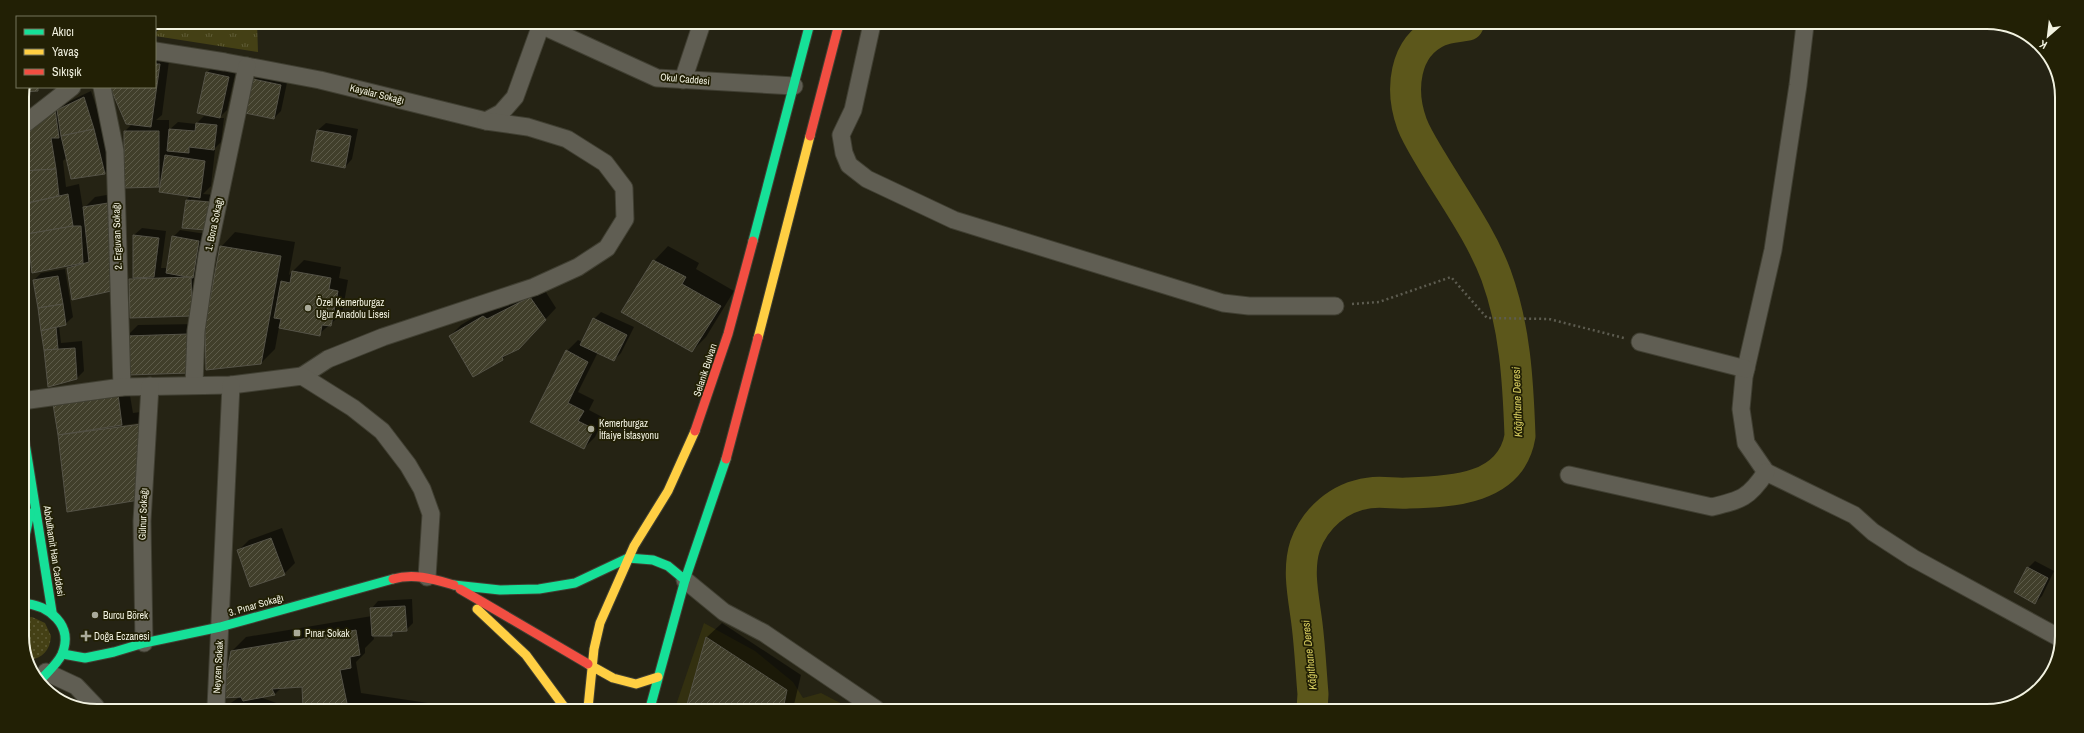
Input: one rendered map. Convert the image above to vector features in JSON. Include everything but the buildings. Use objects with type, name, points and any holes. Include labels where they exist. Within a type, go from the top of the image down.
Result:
[{"type":"main road","name":"Selanik Bulvarı","points":[[588,704],[592,667],[600,623],[628,558],[668,491],[700,419],[728,334],[808,29]]},
{"type":"main road","points":[[651,704],[685,580],[732,440],[838,29]]},
{"type":"main road","name":"Abdulhamit Han Caddesi","points":[[29,465],[39,539],[52,612]]},
{"type":"main road","name":"Abdulhamit Han Caddesi","points":[[29,518],[34,495]]},
{"type":"main road","points":[[454,585],[500,590],[539,589],[575,583],[628,558],[653,560],[668,566],[685,580]]},
{"type":"main road","name":"3. Pınar Sokağı","points":[[63,654],[85,658],[144,643],[220,627],[403,576],[427,577],[454,585]]},
{"type":"main road","points":[[454,585],[613,678],[636,684],[658,677]]},
{"type":"main road","points":[[454,585],[526,655],[562,704]]},
{"type":"main road","points":[[29,603],[43,606],[52,612],[60,620],[64,631],[65,642],[63,654],[56,664],[42,676]]},
{"type":"street","points":[[486,121],[501,113],[515,97],[539,29]]},
{"type":"street","name":"Okul Caddesi","points":[[552,29],[657,78],[794,86]]},
{"type":"street","points":[[683,80],[700,29]]},
{"type":"street","points":[[871,29],[854,110],[841,135],[844,153],[849,165],[867,178],[954,220],[1223,303],[1249,306],[1335,306]]},
{"type":"street","points":[[1805,29],[1798,85],[1773,250],[1746,369],[1742,409],[1746,443],[1766,472],[1854,515],[1873,532],[1913,558],[2055,635]]},
{"type":"street","name":"Kayalar Sokağı","points":[[156,51],[320,80],[486,121],[528,127],[567,139],[605,163],[624,188],[625,219],[607,248],[578,267],[534,287],[383,337],[328,359],[302,376]]},
{"type":"street","name":"1. Bora Sokağı","points":[[194,385],[196,331],[207,256],[247,66]]},
{"type":"street","points":[[29,121],[71,88]]},
{"type":"street","name":"2. Erguvan Sokağı","points":[[102,88],[114,151],[122,387]]},
{"type":"street","points":[[1640,342],[1746,369]]},
{"type":"street","points":[[29,400],[122,387],[231,385],[302,376],[353,408],[382,431],[408,465],[422,489],[431,514],[427,577]]},
{"type":"street","name":"Neyzen Sokak","points":[[216,704],[231,385]]},
{"type":"street","name":"Gülnur Sokağı","points":[[144,643],[142,521],[150,386]]},
{"type":"street","points":[[1569,475],[1712,507],[1734,502],[1754,490],[1766,472]]},
{"type":"street","points":[[685,580],[724,612],[764,633],[869,704]]},
{"type":"street","points":[[43,678],[76,686],[93,704]]},
{"type":"path","points":[[1335,306],[1379,302],[1451,276],[1487,318],[1549,319],[1640,342]]},
{"type":"shaded area","points":[[704,623],[755,651],[793,682],[803,698],[821,693],[842,704],[676,704]]},
{"type":"green space","points":[[160,29],[257,29],[258,52],[156,36],[156,32]]},
{"type":"green space","points":[[29,617],[32,617],[45,623],[51,636],[49,645],[45,652],[33,659],[29,641]]},
{"type":"waterway","name":"Kâğıthane Deresi","points":[[1312,704],[1310,651],[1301,575],[1305,546],[1315,526],[1338,504],[1358,495],[1374,492],[1403,493],[1443,491],[1477,484],[1492,477],[1505,467],[1514,454],[1520,436],[1517,374],[1507,314],[1496,275],[1475,231],[1416,134],[1408,111],[1406,84],[1411,59],[1427,38],[1446,29]]},
{"type":"traffic: fast","points":[[753,241],[808,29]]},
{"type":"traffic: fast","points":[[651,704],[685,580],[726,459]]},
{"type":"traffic: fast","points":[[29,468],[52,612]]},
{"type":"traffic: fast","points":[[29,518],[30,513]]},
{"type":"traffic: fast","points":[[454,585],[500,590],[539,589],[575,583],[628,558],[653,560],[668,566],[685,580]]},
{"type":"traffic: fast","points":[[63,654],[85,658],[114,652],[144,643],[220,627],[393,579]]},
{"type":"traffic: fast","points":[[29,604],[50,612],[57,618],[65,634],[65,644],[60,658],[43,678]]},
{"type":"traffic: slow","points":[[758,338],[810,136]]},
{"type":"traffic: slow","points":[[588,704],[594,649],[600,623],[634,546],[668,491],[695,431]]},
{"type":"traffic: slow","points":[[477,609],[526,655],[562,704]]},
{"type":"traffic: slow","points":[[588,664],[613,678],[636,684],[658,677]]},
{"type":"traffic: jam","points":[[810,136],[838,29]]},
{"type":"traffic: jam","points":[[695,431],[728,334],[753,241]]},
{"type":"traffic: jam","points":[[726,459],[758,338]]},
{"type":"traffic: jam","points":[[393,579],[401,577],[416,577],[454,585]]},
{"type":"traffic: jam","points":[[460,589],[588,664]]},
{"type":"place","name":"Özel Kemerburgaz Uğur Anadolu Lisesi","points":[[308,308]]},
{"type":"place","name":"Kemerburgaz İtfaiye İstasyonu","points":[[591,429]]},
{"type":"place","name":"Burcu Börek","points":[[95,615]]},
{"type":"place","name":"Pınar Sokak","points":[[297,633]]},
{"type":"place","name":"Doğa Eczanesi","points":[[86,636]]}]
